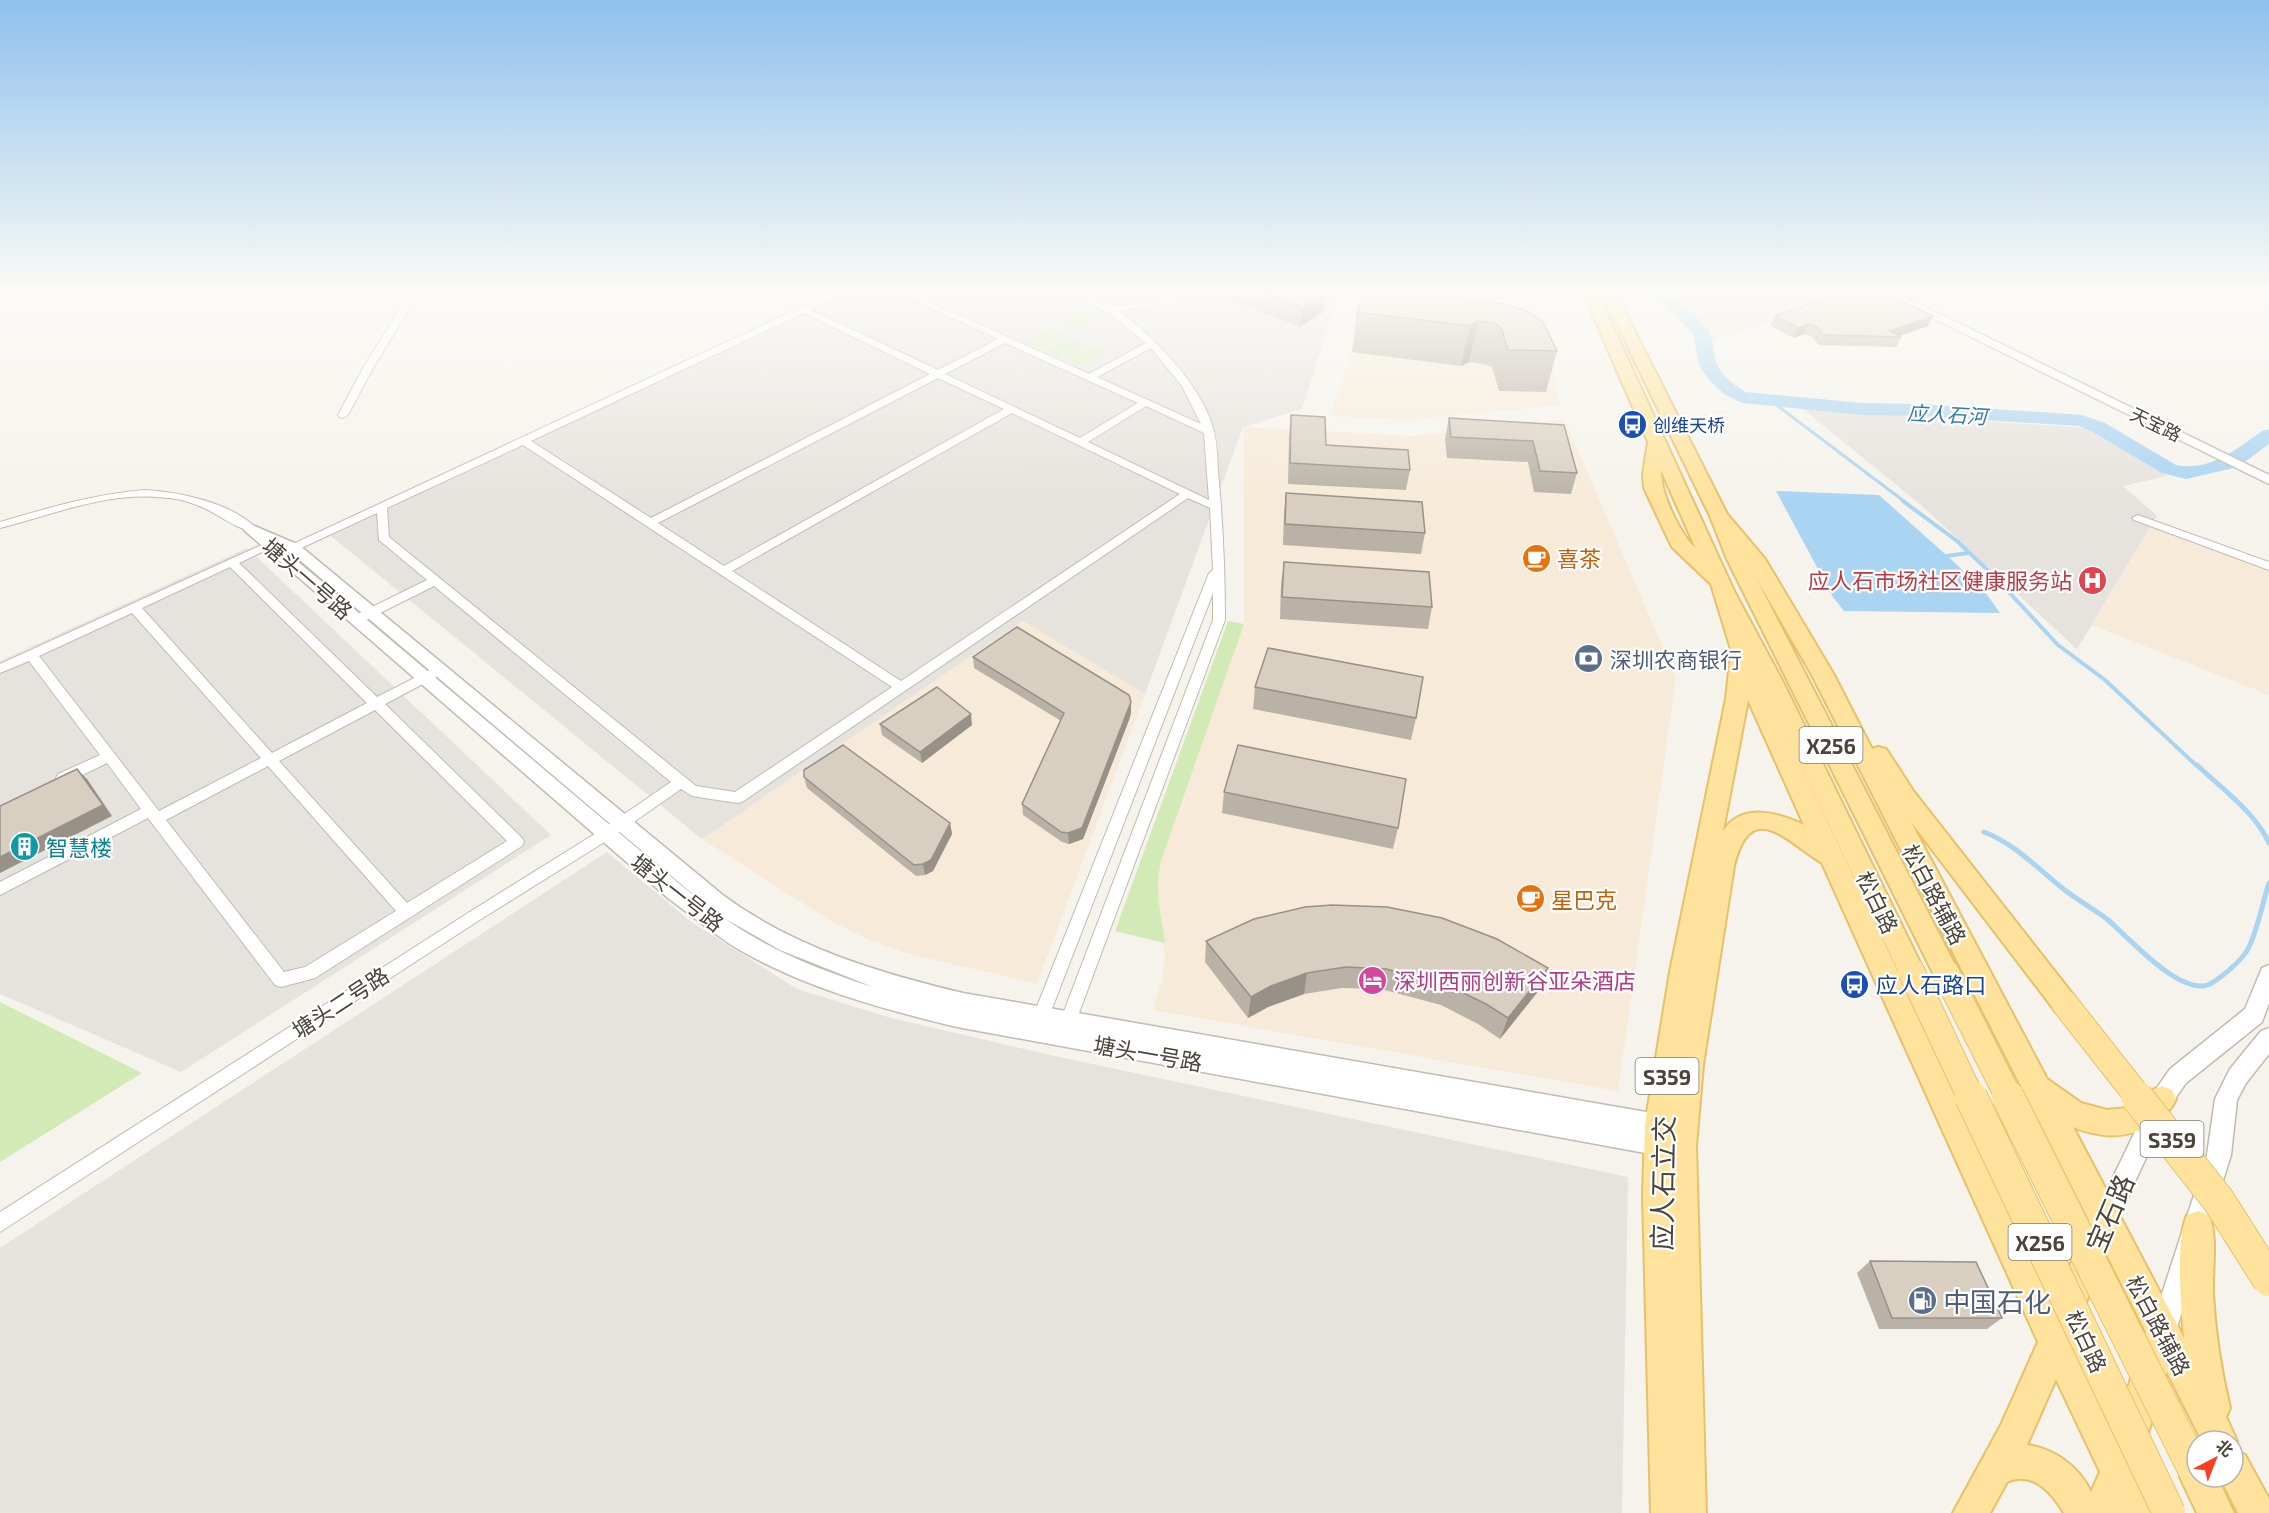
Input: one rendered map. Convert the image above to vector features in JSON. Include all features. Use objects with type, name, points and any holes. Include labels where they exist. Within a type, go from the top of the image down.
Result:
[{"type":"main road","points":[[1619,361],[1656,442],[1652,480],[1664,512],[1684,549],[1724,590]]},
{"type":"main road","name":"松白路","points":[[1642,361],[1719,516],[1737,559],[2185,1450]]},
{"type":"main road","name":"松白路辅路","points":[[1719,516],[1755,559],[1823,675],[2163,1334],[2214,1429]]},
{"type":"main road","name":"松白路","points":[[1724,590],[1773,684],[2169,1513]]},
{"type":"main road","name":"S359","points":[[1724,590],[1757,697],[2055,1342]]},
{"type":"main road","name":"应人石立交","points":[[1669,1513],[1670,1137],[1683,972],[1737,699],[1739,644]]},
{"type":"main road","name":"S359","points":[[1823,675],[1906,798],[2219,1201],[2269,1280]]},
{"type":"main road","points":[[1688,1513],[1670,1137],[1702,984],[1724,855],[1733,834],[1742,826],[1766,821],[1784,825],[1817,845],[1833,862]]},
{"type":"main road","points":[[1927,1065],[1953,1092],[1970,1101],[1996,1107],[2018,1104],[2027,1096],[2030,1084],[2027,1069]]},
{"type":"main road","points":[[2027,1069],[2043,1091],[2056,1103],[2076,1115],[2096,1122],[2119,1123],[2133,1120],[2162,1099]]},
{"type":"main road","name":"宝石路","points":[[1971,1513],[2013,1437],[2105,1219]]},
{"type":"main road","points":[[2198,1226],[2195,1277],[2197,1328],[2206,1381],[2218,1429]]},
{"type":"main road","points":[[2100,1513],[2118,1472],[2163,1334]]},
{"type":"main road","points":[[2055,1342],[2118,1472],[2135,1513]]},
{"type":"main road","points":[[1995,1470],[2006,1462],[2018,1460],[2033,1462],[2063,1481],[2075,1496],[2083,1513]]},
{"type":"main road","name":"松白路","points":[[2204,1489],[2216,1513]]},
{"type":"main road","points":[[2244,1489],[2257,1513]]},
{"type":"street","points":[[343,415],[373,361]]},
{"type":"street","points":[[0,669],[232,562],[382,507],[696,361]]},
{"type":"street","points":[[910,361],[1214,506]]},
{"type":"street","points":[[650,523],[964,361]]},
{"type":"street","points":[[1053,361],[1209,430]]},
{"type":"street","points":[[1090,377],[1121,361]]},
{"type":"street","points":[[1065,1029],[1219,620],[1218,566],[1209,430],[1190,390],[1168,361]]},
{"type":"street","name":"天宝路","points":[[2028,361],[2260,470],[2269,480]]},
{"type":"street","name":"天宝路","points":[[2034,361],[2216,450]]},
{"type":"street","points":[[1081,442],[1146,402]]},
{"type":"street","points":[[724,571],[1012,409]]},
{"type":"street","points":[[524,441],[902,687]]},
{"type":"street","points":[[0,525],[86,502],[147,492],[190,498],[207,504],[249,528]]},
{"type":"street","points":[[382,507],[383,538],[435,581],[692,791],[737,798],[1188,493]]},
{"type":"street","points":[[2138,519],[2269,566]]},
{"type":"street","name":"塘头一号路","points":[[249,528],[280,546],[364,616],[614,829],[718,925],[785,963],[841,986],[911,1008],[1038,1024],[1670,1137]]},
{"type":"street","points":[[32,655],[281,980],[309,973],[517,842],[232,562]]},
{"type":"street","points":[[1038,1024],[1218,566]]},
{"type":"street","points":[[364,616],[435,581]]},
{"type":"street","points":[[134,607],[406,912]]},
{"type":"street","points":[[0,889],[270,759],[431,674]]},
{"type":"street","points":[[50,785],[109,756]]},
{"type":"street","name":"塘头二号路","points":[[0,1223],[473,917],[614,829],[681,782]]},
{"type":"street","name":"宝石路","points":[[2105,1219],[2162,1099],[2178,1076],[2254,1015],[2269,974]]},
{"type":"street","points":[[2163,1334],[2219,1155],[2226,1099],[2238,1076],[2269,1038]]},
{"type":"shaded area","points":[[705,361],[1318,361],[1302,409],[1243,427],[1145,694],[1023,621],[702,839],[331,536]]},
{"type":"shaded area","points":[[1349,361],[1552,361],[1560,405],[1406,420],[1331,416]]},
{"type":"shaded area","points":[[1803,409],[2087,428],[2167,476],[2123,486],[2157,516],[2077,649],[1921,505]]},
{"type":"shaded area","points":[[1565,420],[1676,678],[1618,1091],[1153,1010],[1163,976],[1165,959],[1162,921],[1157,901],[1157,880],[1161,861],[1244,624],[1244,427],[1412,436]]},
{"type":"shaded area","points":[[2151,527],[2269,570],[2269,695],[2092,625]]},
{"type":"shaded area","points":[[247,548],[551,835],[181,1072],[0,994],[0,661]]},
{"type":"shaded area","points":[[1024,621],[1145,694],[1037,984],[910,954],[870,940],[834,923],[702,839]]},
{"type":"shaded area","points":[[607,852],[690,921],[797,989],[891,1018],[1059,1057],[1628,1177],[1622,1513],[0,1513],[0,1248]]},
{"type":"green space","points":[[1067,361],[1089,361],[1079,366]]},
{"type":"green space","points":[[1228,621],[1244,624],[1161,861],[1158,892],[1165,943],[1115,931]]},
{"type":"green space","points":[[0,1002],[142,1073],[0,1162]]},
{"type":"water","points":[[1776,491],[1879,495],[1985,592],[2000,613],[1844,611],[1833,597]]},
{"type":"building","points":[[1291,415],[1325,417],[1326,445],[1408,450],[1410,470],[1290,463]]},
{"type":"building","points":[[1449,418],[1564,425],[1577,473],[1540,471],[1533,441],[1451,437]]},
{"type":"building","points":[[1286,493],[1422,502],[1425,533],[1285,524]]},
{"type":"building","points":[[1284,562],[1429,572],[1432,607],[1282,597]]},
{"type":"building","points":[[1017,627],[1129,695],[1131,702],[1082,828],[1068,833],[1061,832],[1022,804],[1064,713],[973,657]]},
{"type":"building","points":[[1268,648],[1423,677],[1416,718],[1255,687]]},
{"type":"building","points":[[937,687],[971,714],[920,752],[880,724]]},
{"type":"building","points":[[843,745],[950,823],[931,860],[914,865],[804,777],[804,770]]},
{"type":"building","points":[[1238,745],[1406,779],[1398,828],[1224,792]]},
{"type":"building","name":"智慧楼","points":[[77,769],[103,805],[0,857],[0,806]]},
{"type":"building","name":"深圳西丽创新谷亚朵酒店","points":[[1332,905],[1387,907],[1442,918],[1497,939],[1548,968],[1508,1018],[1486,1004],[1447,985],[1386,969],[1346,967],[1307,973],[1271,986],[1251,997],[1206,941],[1254,919],[1305,907]]},
{"type":"building","name":"中国石化","points":[[1870,1261],[1976,1262],[2002,1318],[1892,1318]]},
{"type":"waterway","name":"应人石河","points":[[1707,361],[1715,376],[1742,397],[1862,409],[1921,410],[2082,421],[2098,427],[2169,469],[2186,473],[2231,463],[2269,435]]},
{"type":"waterway","points":[[1770,400],[1905,502]]},
{"type":"waterway","points":[[1903,501],[1957,541],[1993,575],[2058,645],[2105,680],[2198,767]]},
{"type":"waterway","points":[[1947,556],[1968,553]]},
{"type":"waterway","points":[[2197,765],[2246,811],[2269,843]]},
{"type":"waterway","points":[[1984,832],[2015,849],[2062,888],[2107,919],[2165,971],[2191,984],[2208,985],[2235,965],[2245,953],[2255,933],[2269,883]]},
{"type":"place","name":"创维天桥","points":[[1632,425]]},
{"type":"place","name":"喜茶","points":[[1536,558]]},
{"type":"place","name":"应人石市场社区健康服务站","points":[[2093,580]]},
{"type":"place","name":"深圳农商银行","points":[[1589,659]]},
{"type":"place","name":"智慧楼","points":[[25,847]]},
{"type":"place","name":"星巴克","points":[[1530,899]]},
{"type":"place","name":"深圳西丽创新谷亚朵酒店","points":[[1373,980]]},
{"type":"place","name":"应人石路口","points":[[1855,984]]},
{"type":"place","name":"中国石化","points":[[1922,1301]]}]
